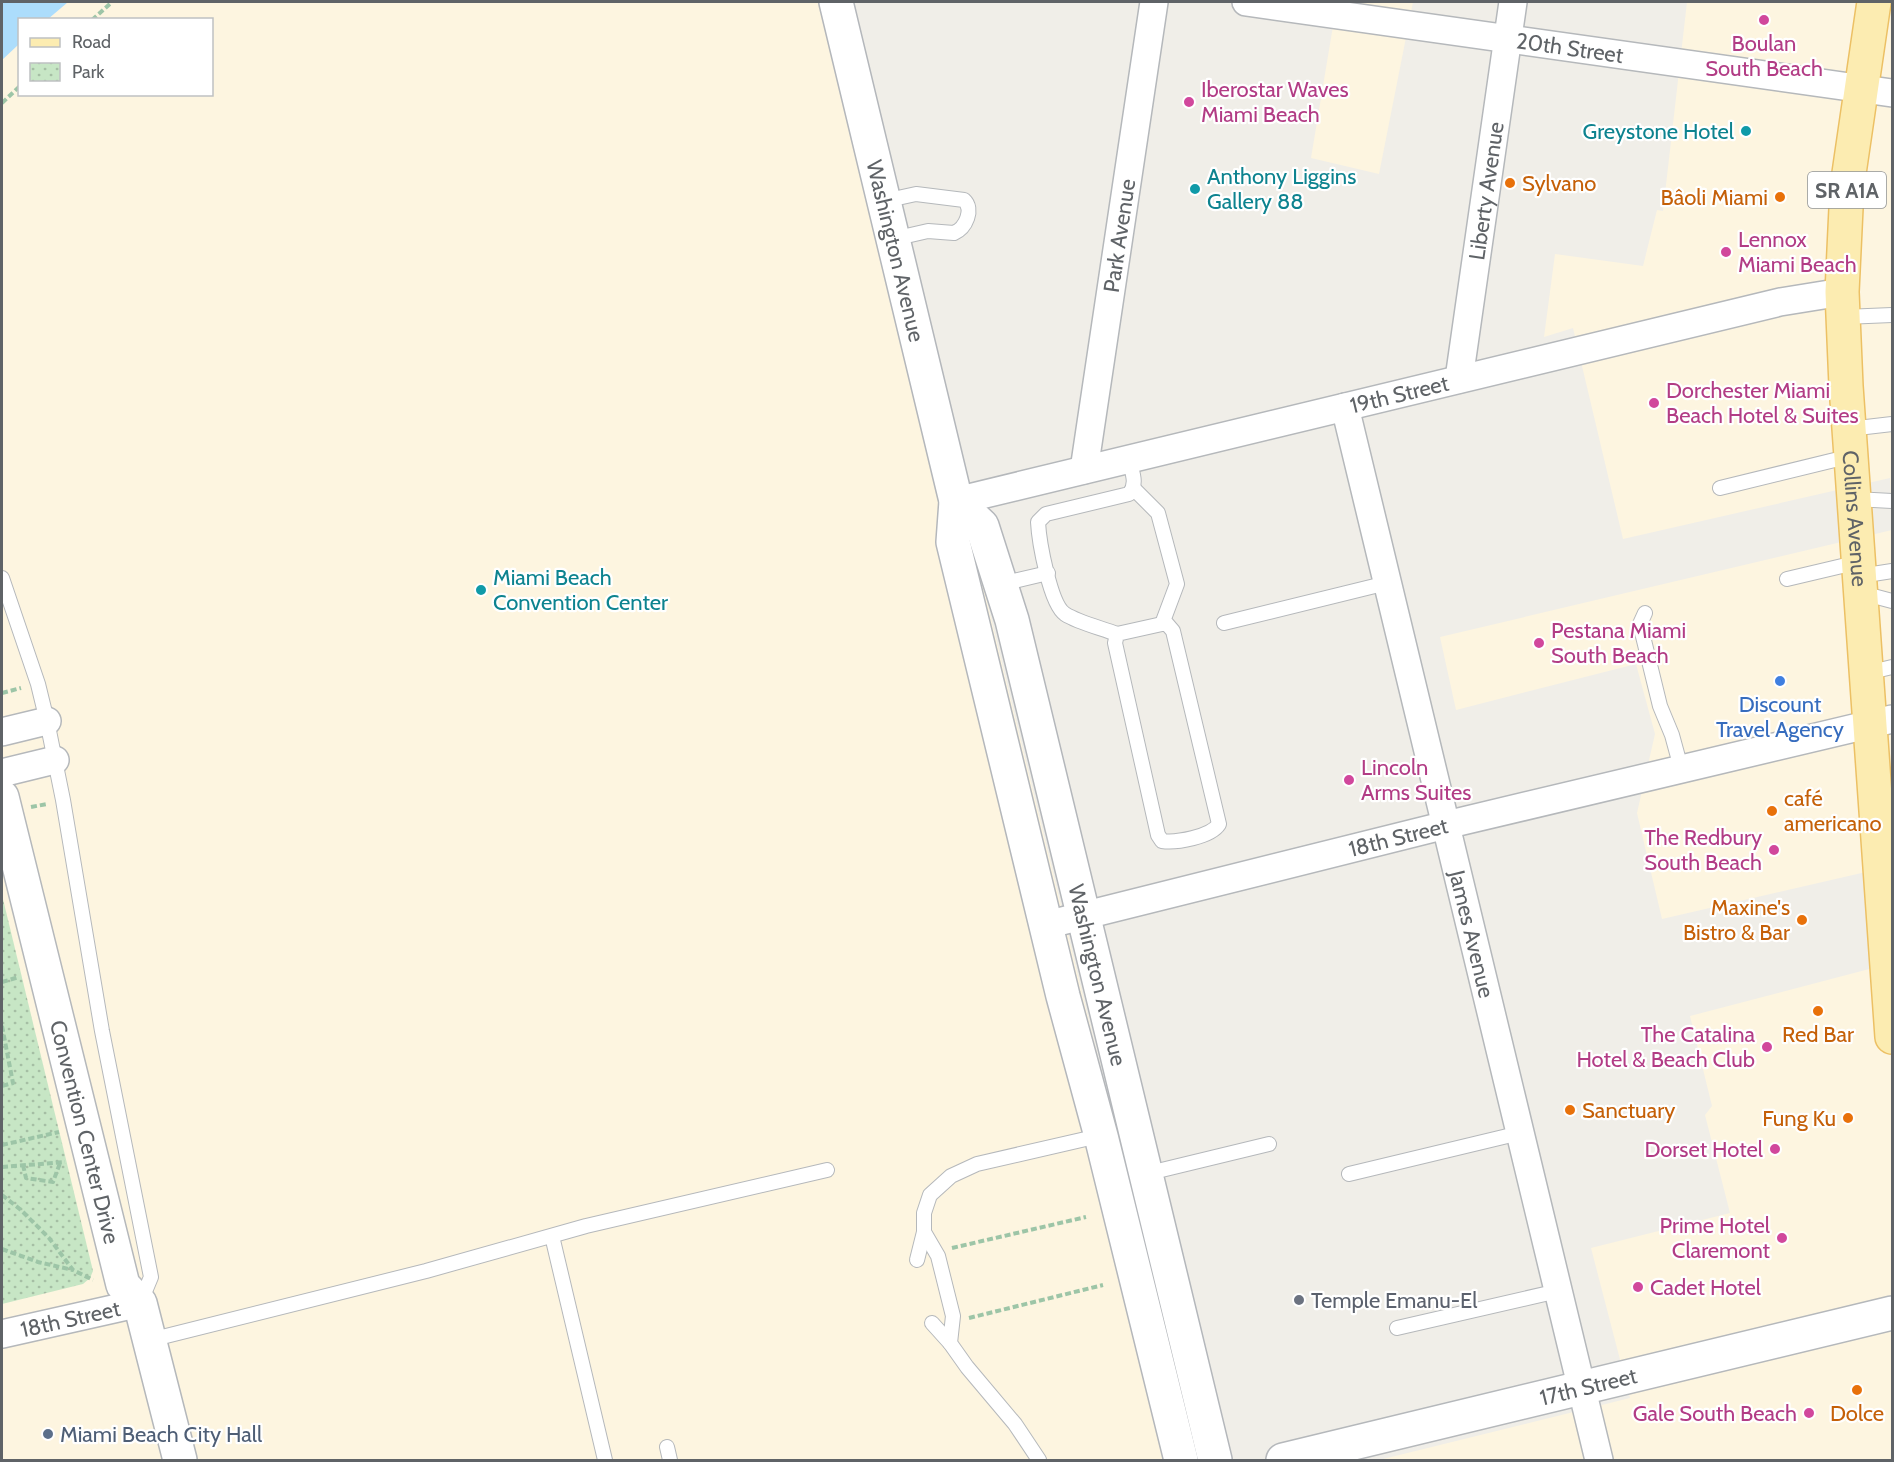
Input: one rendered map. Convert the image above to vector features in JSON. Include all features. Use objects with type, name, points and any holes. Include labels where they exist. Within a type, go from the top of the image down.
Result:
[{"type":"main road","name":"Washington Avenue","points":[[836,2],[957,501],[953,542],[1063,996],[1117,1132],[1145,1174],[1215,1461]]},
{"type":"main road","name":"Collins Avenue","points":[[1874,2],[1877,90],[1847,187],[1842,305],[1860,577],[1880,670],[1892,1027]]},
{"type":"main road","name":"Washington Avenue","points":[[957,501],[982,526],[1012,620],[1082,915],[1117,1132],[1181,1461]]},
{"type":"main road","name":"Convention Center Drive","points":[[11,803],[123,1285],[140,1303],[180,1461]]},
{"type":"main road","name":"17th Street","points":[[1282,1461],[1893,1313]]},
{"type":"street","name":"Park Avenue","points":[[1084,471],[1154,2]]},
{"type":"street","name":"20th Street","points":[[1246,2],[1877,90]]},
{"type":"street","name":"Liberty Avenue","points":[[1459,379],[1513,2]]},
{"type":"street","name":"19th Street","points":[[957,501],[1780,302],[1842,305]]},
{"type":"street","name":"James Avenue","points":[[1345,407],[1599,1461]]},
{"type":"street","points":[[2,732],[47,721]]},
{"type":"street","name":"18th Street","points":[[1046,925],[1446,825],[1882,722]]},
{"type":"street","points":[[2,773],[55,760]]},
{"type":"street","name":"18th Street","points":[[2,1334],[140,1303]]},
{"type":"lane","points":[[884,201],[916,194],[964,200],[970,210],[963,226],[954,233],[928,231],[893,239]]},
{"type":"lane","points":[[1842,305],[1893,315]]},
{"type":"lane","points":[[1720,488],[1850,443],[1893,424]]},
{"type":"lane","points":[[1117,634],[1115,643],[1158,835],[1162,841],[1170,842],[1209,834],[1219,824],[1173,631],[1167,624],[1162,624],[1117,634],[1065,614],[1057,606],[1053,596],[1038,535],[1038,522],[1046,514],[1129,494],[1134,489],[1135,481],[1129,459]]},
{"type":"lane","points":[[1134,489],[1158,513],[1177,584],[1162,624]]},
{"type":"lane","points":[[1854,499],[1893,501]]},
{"type":"lane","points":[[1787,579],[1860,577],[1893,571]]},
{"type":"lane","points":[[1001,585],[1048,573]]},
{"type":"lane","points":[[1860,577],[1893,601]]},
{"type":"lane","points":[[2,578],[38,684],[55,760],[102,1031],[151,1276],[140,1303]]},
{"type":"lane","points":[[1224,623],[1387,583]]},
{"type":"lane","points":[[1645,613],[1640,624],[1660,706],[1672,735],[1681,768]]},
{"type":"lane","points":[[917,1260],[924,1232],[924,1213],[930,1195],[951,1176],[977,1164],[1117,1132]]},
{"type":"lane","points":[[1349,1174],[1520,1133]]},
{"type":"lane","points":[[1145,1174],[1269,1144]]},
{"type":"lane","points":[[150,1340],[426,1271],[552,1236],[827,1170]]},
{"type":"lane","points":[[924,1232],[938,1256],[953,1316],[950,1343]]},
{"type":"lane","points":[[552,1236],[605,1461]]},
{"type":"lane","points":[[1397,1328],[1558,1291]]},
{"type":"lane","points":[[932,1323],[1015,1424],[1039,1461]]},
{"type":"path","points":[[94,18],[112,2]]},
{"type":"path","points":[[2,103],[18,88]]},
{"type":"path","points":[[2,693],[23,688]]},
{"type":"path","points":[[11,803],[50,803]]},
{"type":"path","points":[[2,982],[26,975]]},
{"type":"path","points":[[2,1026],[13,1083],[2,1086]]},
{"type":"path","points":[[2,1145],[64,1131]]},
{"type":"path","points":[[2,1167],[71,1161]]},
{"type":"path","points":[[23,1165],[26,1178],[53,1182],[60,1163]]},
{"type":"path","points":[[2,1195],[21,1210],[48,1238],[73,1270]]},
{"type":"path","points":[[951,1249],[1086,1216]]},
{"type":"path","points":[[2,1249],[38,1262],[73,1270],[94,1281]]},
{"type":"path","points":[[969,1319],[1103,1286]]},
{"type":"shaded area","name":"Miami Beach Convention Center","points":[[68,2],[841,2],[1196,1460],[2,1460],[2,60],[18,45],[18,96],[213,96],[213,18],[49,18]]},
{"type":"shaded area","points":[[1337,2],[1413,2],[1379,174],[1311,158]]},
{"type":"shaded area","points":[[1687,2],[1892,2],[1892,530],[1890,478],[1623,539],[1573,328],[1544,337],[1555,254],[1643,266],[1657,210],[1663,211]]},
{"type":"shaded area","points":[[1892,530],[1892,866],[1662,919],[1637,813],[1655,734],[1636,664],[1456,710],[1440,637]]},
{"type":"shaded area","points":[[1892,963],[1892,1460],[1379,1460],[1630,1398],[1591,1248],[1730,1213],[1705,1115],[1712,1106],[1690,1016]]},
{"type":"green space","points":[[2,895],[93,1271],[90,1278],[83,1284],[2,1304]]},
{"type":"water","points":[[2,2],[68,2],[49,18],[18,18],[18,45],[2,60]]},
{"type":"place","name":"Boulan South Beach","points":[[1764,20]]},
{"type":"place","name":"Iberostar Waves Miami Beach","points":[[1189,102]]},
{"type":"place","name":"Greystone Hotel","points":[[1746,131]]},
{"type":"place","name":"Sylvano","points":[[1510,183]]},
{"type":"place","name":"Anthony Liggins Gallery 88","points":[[1195,189]]},
{"type":"place","name":"Bâoli Miami","points":[[1780,197]]},
{"type":"place","name":"Lennox Miami Beach","points":[[1726,252]]},
{"type":"place","name":"Dorchester Miami Beach Hotel & Suites","points":[[1654,403]]},
{"type":"place","name":"Miami Beach Convention Center","points":[[481,590]]},
{"type":"place","name":"Pestana Miami South Beach","points":[[1539,643]]},
{"type":"place","name":"Discount Travel Agency","points":[[1780,681]]},
{"type":"place","name":"Lincoln Arms Suites","points":[[1349,780]]},
{"type":"place","name":"café americano","points":[[1772,811]]},
{"type":"place","name":"The Redbury South Beach","points":[[1774,850]]},
{"type":"place","name":"Maxine's Bistro & Bar","points":[[1802,920]]},
{"type":"place","name":"Red Bar","points":[[1818,1011]]},
{"type":"place","name":"The Catalina Hotel & Beach Club","points":[[1767,1047]]},
{"type":"place","name":"Sanctuary","points":[[1570,1110]]},
{"type":"place","name":"Fung Ku","points":[[1848,1118]]},
{"type":"place","name":"Dorset Hotel","points":[[1775,1149]]},
{"type":"place","name":"Prime Hotel Claremont","points":[[1782,1238]]},
{"type":"place","name":"Cadet Hotel","points":[[1638,1287]]},
{"type":"place","name":"Temple Emanu-El","points":[[1299,1300]]},
{"type":"place","name":"Dolce","points":[[1857,1390]]},
{"type":"place","name":"Gale South Beach","points":[[1809,1413]]},
{"type":"place","name":"Miami Beach City Hall","points":[[48,1434]]}]
